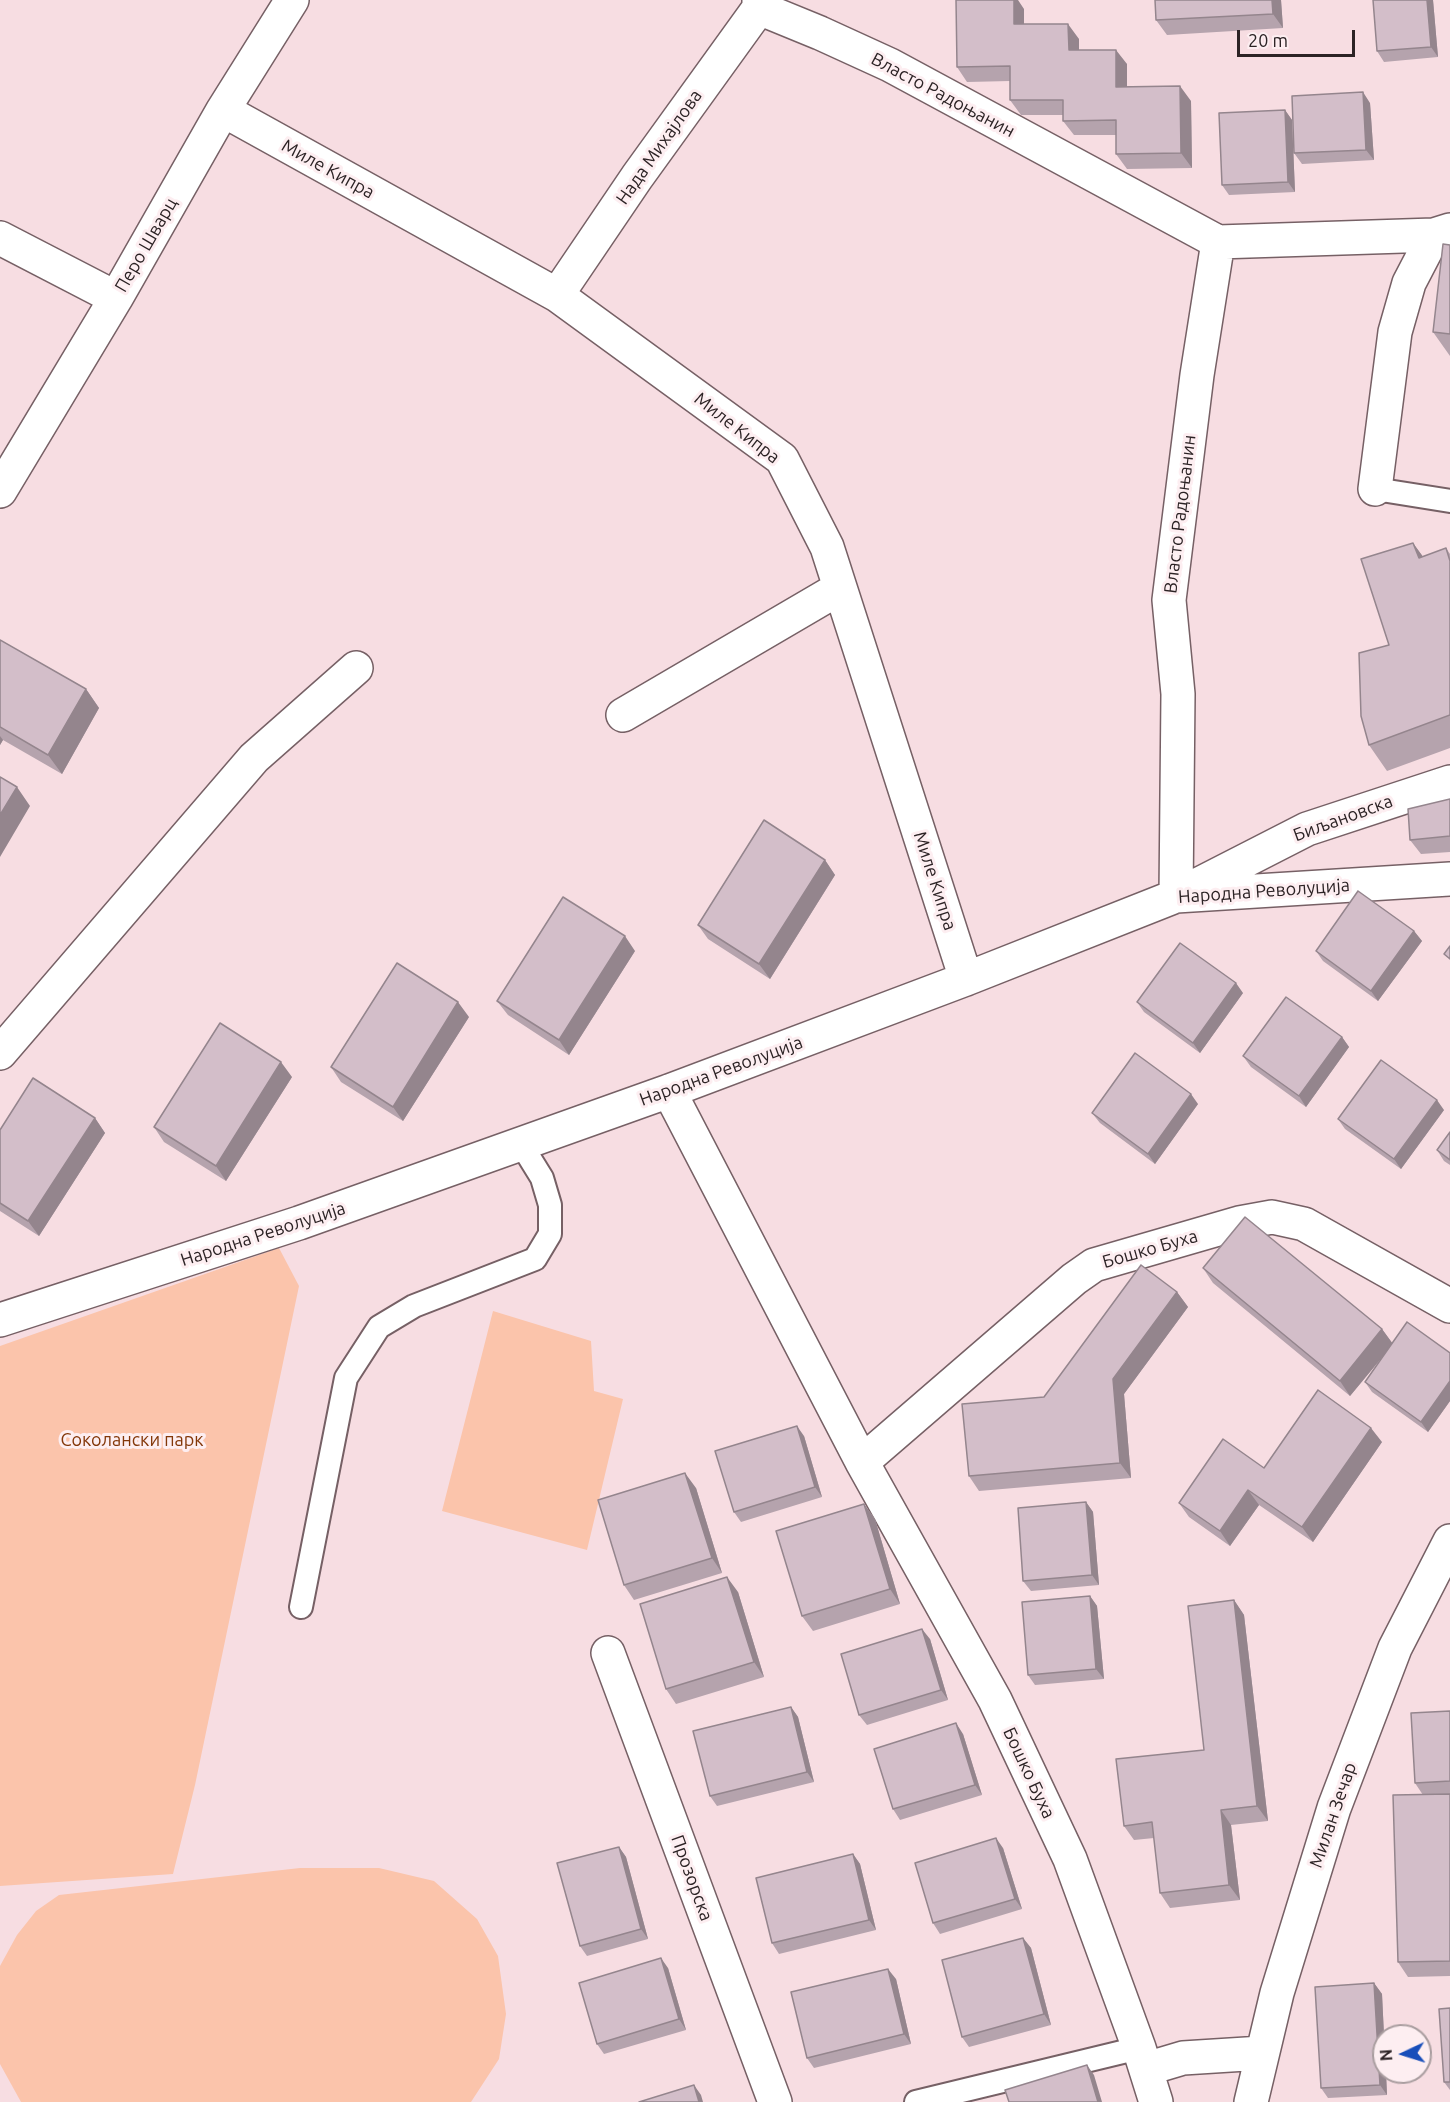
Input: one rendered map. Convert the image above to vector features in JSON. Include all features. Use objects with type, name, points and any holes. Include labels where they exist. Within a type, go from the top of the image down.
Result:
[{"type":"street","name":"Перо Шварц","points":[[0,491],[116,298],[223,110],[292,0]]},
{"type":"street","name":"Власто Радоњанин","points":[[759,4],[890,65],[1218,242],[1197,375],[1169,600],[1179,694],[1176,896]]},
{"type":"street","name":"Нада Михајлова","points":[[557,295],[759,4]]},
{"type":"street","name":"Миле Кипра","points":[[223,110],[557,295],[782,459],[827,547],[966,979]]},
{"type":"street","points":[[1218,242],[1442,233]]},
{"type":"street","points":[[1375,489],[1395,332],[1409,283],[1442,233]]},
{"type":"street","points":[[0,238],[116,298]]},
{"type":"street","points":[[623,715],[840,588]]},
{"type":"street","points":[[0,1053],[254,758],[356,668]]},
{"type":"street","name":"Биљановска","points":[[1176,896],[1307,829],[1450,782]]},
{"type":"street","name":"Народна Револуција","points":[[0,1320],[298,1223],[669,1091],[966,979],[1176,896],[1450,879]]},
{"type":"street","name":"Бошко Буха","points":[[669,1091],[862,1462],[996,1700],[1070,1859],[1143,2058],[1156,2102]]},
{"type":"street","name":"Бошко Буха","points":[[862,1462],[1074,1279],[1094,1265],[1239,1223],[1272,1217],[1304,1224],[1450,1306]]},
{"type":"street","name":"Милан Зечар","points":[[1251,2102],[1276,1993],[1334,1808],[1395,1648],[1450,1541]]},
{"type":"street","name":"Прозорска","points":[[608,1653],[775,2102]]},
{"type":"street","points":[[1143,2058],[1262,2053]]},
{"type":"lane","points":[[1375,489],[1450,501]]},
{"type":"lane","points":[[301,1607],[346,1378],[379,1327],[414,1306],[535,1259],[550,1234],[550,1206],[542,1178],[521,1143]]},
{"type":"lane","points":[[916,2102],[1143,2058]]},
{"type":"green space","name":"Соколански парк","points":[[279,1248],[299,1286],[195,1785],[173,1874],[0,1886],[0,1346]]},
{"type":"green space","points":[[493,1311],[591,1341],[594,1391],[623,1399],[587,1550],[442,1511]]},
{"type":"green space","points":[[300,1868],[379,1868],[434,1881],[477,1919],[498,1956],[506,2014],[499,2059],[471,2102],[21,2102],[0,2064],[0,1966],[17,1935],[36,1911],[59,1895]]},
{"type":"building","points":[[956,0],[1014,0],[1014,24],[1068,24],[1069,50],[1116,50],[1116,87],[1180,86],[1181,153],[1116,154],[1116,120],[1063,121],[1063,100],[1010,100],[1010,66],[957,67]]},
{"type":"building","points":[[1155,0],[1272,0],[1273,14],[1156,20]]},
{"type":"building","points":[[1373,0],[1427,0],[1431,47],[1377,51]]},
{"type":"building","points":[[1363,92],[1366,150],[1294,153],[1292,96]]},
{"type":"building","points":[[1285,110],[1288,182],[1222,185],[1219,113]]},
{"type":"building","points":[[1443,244],[1450,245],[1450,334],[1433,332]]},
{"type":"building","points":[[1413,543],[1419,558],[1446,548],[1450,561],[1450,715],[1369,745],[1361,716],[1359,653],[1389,645],[1361,559]]},
{"type":"building","points":[[0,640],[86,689],[48,755],[0,727]]},
{"type":"building","points":[[0,777],[17,787],[0,815]]},
{"type":"building","points":[[1450,799],[1450,836],[1410,840],[1408,809]]},
{"type":"building","points":[[764,820],[825,860],[759,964],[698,925]]},
{"type":"building","points":[[1358,891],[1414,931],[1371,991],[1316,951]]},
{"type":"building","points":[[563,897],[625,936],[559,1040],[497,1001]]},
{"type":"building","points":[[1180,943],[1236,983],[1193,1043],[1137,1002]]},
{"type":"building","points":[[1450,946],[1450,959],[1444,954]]},
{"type":"building","points":[[397,963],[458,1002],[393,1107],[331,1067]]},
{"type":"building","points":[[1286,997],[1342,1037],[1299,1096],[1243,1056]]},
{"type":"building","points":[[220,1023],[281,1062],[216,1166],[154,1127]]},
{"type":"building","points":[[1135,1053],[1191,1094],[1148,1154],[1092,1113]]},
{"type":"building","points":[[1381,1060],[1437,1100],[1394,1159],[1338,1119]]},
{"type":"building","points":[[33,1078],[95,1118],[28,1221],[0,1203],[0,1130]]},
{"type":"building","points":[[1450,1132],[1450,1160],[1437,1150]]},
{"type":"building","points":[[1245,1217],[1382,1329],[1340,1381],[1203,1268]]},
{"type":"building","points":[[1141,1265],[1177,1292],[1113,1379],[1120,1463],[969,1476],[962,1404],[1044,1397]]},
{"type":"building","points":[[1407,1322],[1450,1353],[1450,1381],[1421,1422],[1365,1382]]},
{"type":"building","points":[[1318,1390],[1371,1428],[1302,1527],[1248,1490],[1220,1531],[1179,1503],[1223,1439],[1264,1468]]},
{"type":"building","points":[[797,1426],[815,1487],[734,1512],[715,1451]]},
{"type":"building","points":[[685,1473],[712,1558],[624,1585],[598,1500]]},
{"type":"building","points":[[1086,1502],[1092,1575],[1023,1581],[1018,1508]]},
{"type":"building","points":[[864,1504],[890,1589],[802,1616],[776,1531]]},
{"type":"building","points":[[727,1577],[754,1662],[666,1689],[640,1604]]},
{"type":"building","points":[[1090,1596],[1096,1669],[1028,1675],[1022,1602]]},
{"type":"building","points":[[1234,1600],[1257,1806],[1221,1810],[1229,1885],[1160,1893],[1152,1822],[1124,1826],[1116,1759],[1204,1750],[1188,1606]]},
{"type":"building","points":[[922,1629],[941,1690],[859,1715],[841,1654]]},
{"type":"building","points":[[791,1707],[807,1772],[710,1796],[693,1731]]},
{"type":"building","points":[[1450,1711],[1450,1781],[1415,1783],[1411,1713]]},
{"type":"building","points":[[956,1723],[975,1785],[893,1809],[874,1749]]},
{"type":"building","points":[[1450,1794],[1450,1961],[1398,1962],[1393,1795]]},
{"type":"building","points":[[996,1838],[1015,1899],[933,1923],[915,1863]]},
{"type":"building","points":[[619,1847],[641,1929],[580,1946],[557,1863]]},
{"type":"building","points":[[853,1854],[869,1920],[772,1943],[756,1878]]},
{"type":"building","points":[[1023,1938],[1044,2014],[962,2037],[942,1960]]},
{"type":"building","points":[[661,1958],[679,2019],[597,2044],[579,1983]]},
{"type":"building","points":[[888,1969],[904,2034],[807,2058],[791,1992]]},
{"type":"building","points":[[1374,1983],[1376,2024],[1372,2024],[1372,2084],[1380,2085],[1321,2088],[1315,1987]]},
{"type":"building","points":[[1450,2008],[1450,2082],[1444,2082],[1439,2009]]},
{"type":"building","points":[[1087,2065],[1098,2102],[1009,2102],[1005,2090]]},
{"type":"building","points":[[694,2085],[699,2102],[639,2102]]}]
